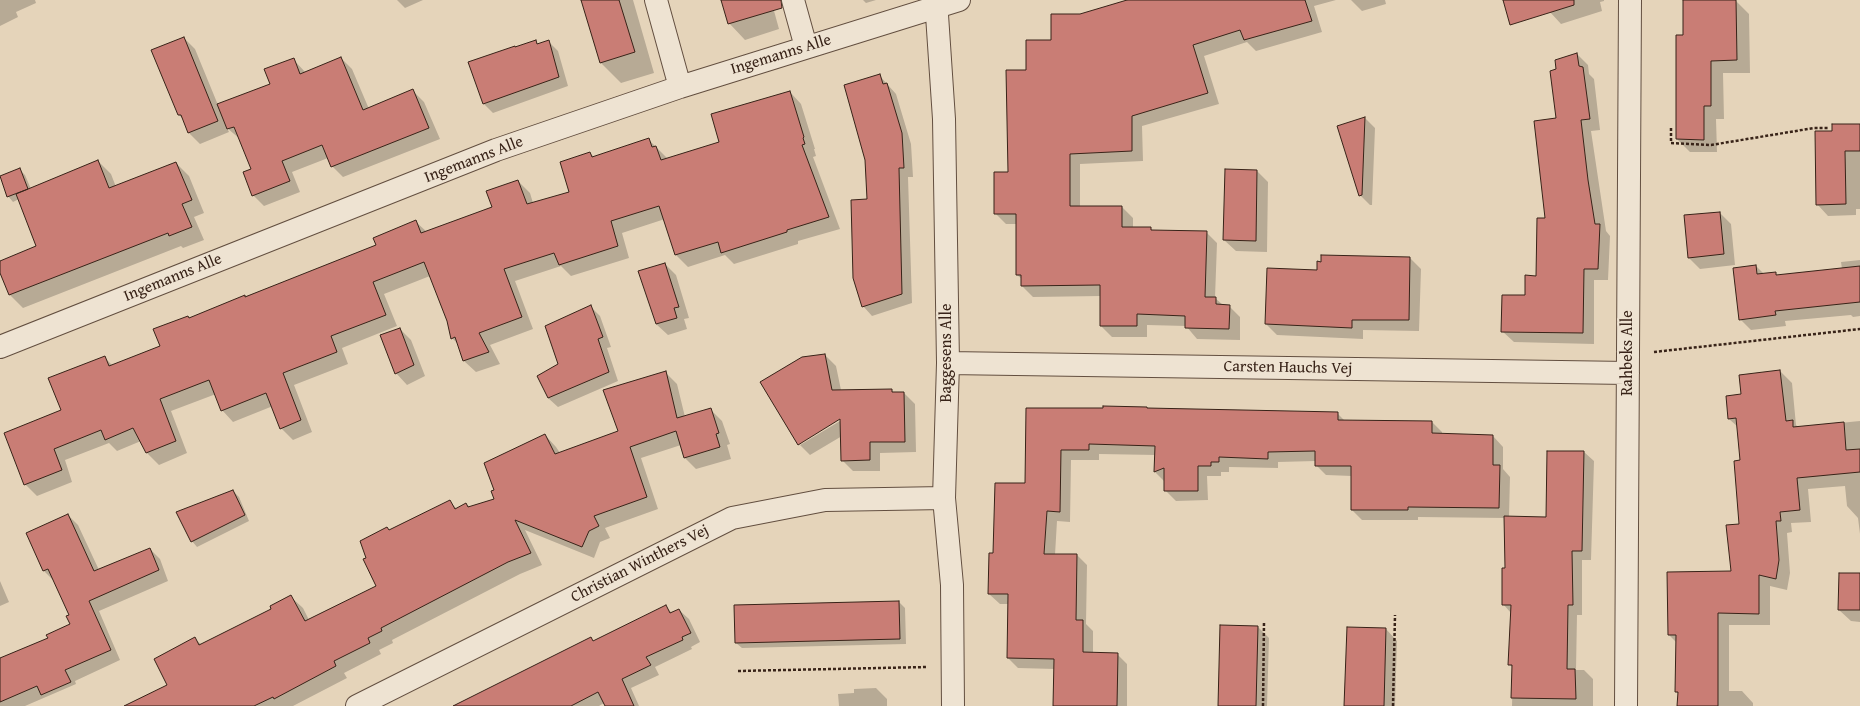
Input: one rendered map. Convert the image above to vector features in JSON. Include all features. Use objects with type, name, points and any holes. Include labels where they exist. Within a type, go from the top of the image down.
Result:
[{"type":"street","points":[[656,0],[680,86]]},
{"type":"street","points":[[793,0],[806,47]]},
{"type":"street","name":"Ingemanns Alle","points":[[0,347],[496,150],[680,86],[806,47],[936,4],[959,0]]},
{"type":"street","name":"Rahbeks Alle","points":[[1626,706],[1630,0]]},
{"type":"street","name":"Baggesens Alle","points":[[936,4],[944,119],[948,363],[944,498],[952,585],[953,706]]},
{"type":"street","name":"Carsten Hauchs Vej","points":[[948,363],[1628,373]]},
{"type":"street","name":"Christian Winthers Vej","points":[[357,706],[732,518],[825,500],[944,498]]},
{"type":"path","points":[[1671,128],[1671,143],[1711,145],[1814,128],[1828,128]]},
{"type":"path","points":[[1628,373],[1644,354],[1860,329]]},
{"type":"path","points":[[1393,706],[1395,615]]},
{"type":"path","points":[[1263,706],[1264,622]]},
{"type":"path","points":[[738,671],[953,667]]},
{"type":"building","points":[[581,0],[619,0],[635,52],[600,63]]},
{"type":"building","points":[[721,0],[781,0],[782,8],[728,24]]},
{"type":"building","points":[[1127,0],[1305,0],[1312,21],[1244,40],[1240,30],[1193,45],[1208,93],[1132,116],[1132,151],[1070,154],[1070,206],[1122,206],[1122,227],[1151,227],[1151,230],[1207,231],[1205,297],[1216,297],[1216,304],[1230,305],[1229,329],[1185,328],[1185,316],[1137,314],[1137,326],[1100,326],[1100,285],[1021,286],[1021,275],[1016,275],[1016,214],[994,214],[994,172],[1008,172],[1006,70],[1026,70],[1026,40],[1051,40],[1051,14],[1080,14]]},
{"type":"building","points":[[1503,0],[1574,0],[1574,5],[1510,25]]},
{"type":"building","points":[[1683,0],[1736,0],[1737,60],[1711,61],[1711,106],[1704,106],[1704,140],[1676,139],[1676,35],[1683,35]]},
{"type":"building","points":[[184,37],[218,121],[188,133],[181,115],[178,115],[151,50]]},
{"type":"building","points":[[536,40],[537,44],[549,40],[559,77],[483,104],[468,62]]},
{"type":"building","points":[[1577,53],[1579,66],[1583,67],[1590,119],[1581,120],[1588,180],[1595,224],[1600,224],[1598,269],[1584,269],[1583,333],[1501,332],[1502,295],[1525,295],[1525,275],[1536,276],[1537,218],[1545,218],[1534,121],[1556,118],[1550,71],[1556,69],[1555,60]]},
{"type":"building","points":[[341,57],[363,110],[413,89],[429,128],[331,167],[322,145],[282,161],[290,181],[252,196],[243,172],[251,169],[234,127],[227,129],[217,104],[270,84],[264,69],[294,58],[300,74]]},
{"type":"building","points":[[880,74],[883,84],[887,83],[902,133],[904,168],[899,168],[902,294],[862,307],[853,278],[851,200],[867,199],[865,160],[844,85]]},
{"type":"building","points":[[790,91],[804,137],[805,144],[802,145],[829,217],[721,253],[718,242],[675,255],[659,206],[611,221],[618,246],[559,265],[554,253],[504,269],[522,317],[479,333],[489,352],[463,361],[455,337],[451,339],[447,321],[424,262],[373,282],[386,315],[331,336],[337,352],[283,373],[301,420],[280,429],[266,393],[221,411],[209,380],[160,399],[176,441],[146,453],[133,428],[105,440],[101,430],[54,449],[62,470],[24,485],[4,433],[61,410],[48,378],[105,356],[109,366],[160,346],[153,329],[188,316],[189,318],[245,295],[245,297],[376,245],[373,238],[416,220],[421,233],[492,207],[486,191],[518,180],[527,204],[569,192],[560,162],[590,152],[592,157],[649,138],[652,147],[656,146],[661,160],[719,142],[711,114]]},
{"type":"building","points":[[1365,117],[1362,195],[1359,196],[1337,126]]},
{"type":"building","points":[[1832,124],[1860,124],[1860,151],[1845,151],[1846,204],[1816,205],[1815,131],[1832,131]]},
{"type":"building","points":[[98,160],[109,188],[176,162],[192,200],[182,204],[192,227],[169,236],[168,233],[9,295],[0,273],[0,261],[36,246],[16,194]]},
{"type":"building","points":[[20,168],[28,189],[7,197],[0,176]]},
{"type":"building","points":[[1225,169],[1257,170],[1256,241],[1223,240]]},
{"type":"building","points":[[1720,212],[1724,254],[1688,258],[1684,215]]},
{"type":"building","points":[[1321,255],[1410,257],[1409,320],[1352,320],[1352,328],[1265,324],[1267,268],[1317,270],[1317,261],[1321,262]]},
{"type":"building","points":[[665,263],[679,307],[674,308],[677,318],[656,324],[638,271]]},
{"type":"building","points":[[1756,265],[1757,274],[1776,272],[1776,275],[1860,266],[1860,302],[1775,311],[1776,315],[1739,320],[1733,268]]},
{"type":"building","points":[[591,305],[603,337],[598,339],[609,372],[548,398],[537,376],[558,364],[545,326]]},
{"type":"building","points":[[400,328],[414,365],[395,374],[380,335]]},
{"type":"building","points":[[825,354],[832,390],[892,389],[892,392],[904,392],[905,442],[870,442],[870,460],[841,461],[840,419],[798,445],[760,382],[802,357]]},
{"type":"building","points":[[1780,370],[1786,421],[1793,420],[1793,427],[1844,422],[1846,450],[1860,449],[1860,472],[1797,478],[1800,510],[1780,512],[1781,521],[1776,521],[1779,560],[1776,579],[1759,575],[1759,614],[1718,613],[1718,706],[1677,706],[1678,692],[1675,692],[1676,635],[1668,635],[1667,572],[1731,571],[1726,525],[1739,524],[1734,461],[1740,460],[1736,418],[1728,419],[1726,396],[1741,394],[1739,375]]},
{"type":"building","points":[[666,371],[677,418],[711,408],[719,433],[716,434],[720,447],[684,458],[676,431],[630,447],[647,497],[594,516],[599,526],[589,531],[582,547],[515,520],[531,553],[508,562],[381,628],[382,631],[368,638],[370,643],[334,661],[336,666],[274,699],[273,697],[254,706],[124,706],[167,685],[154,659],[195,637],[199,645],[271,609],[270,606],[291,595],[305,621],[376,586],[363,559],[366,558],[360,541],[387,527],[389,530],[450,500],[455,509],[466,503],[468,507],[494,499],[491,491],[494,490],[484,463],[545,434],[555,454],[618,431],[603,390]]},
{"type":"building","points":[[1103,406],[1338,412],[1338,420],[1432,421],[1432,433],[1493,435],[1493,465],[1500,465],[1499,508],[1408,507],[1408,510],[1351,510],[1351,466],[1315,466],[1315,451],[1268,452],[1268,459],[1219,457],[1219,462],[1211,462],[1211,466],[1198,466],[1198,491],[1164,491],[1164,468],[1154,472],[1155,446],[1089,444],[1089,450],[1061,450],[1060,512],[1047,511],[1044,554],[1077,554],[1076,620],[1083,620],[1083,652],[1118,653],[1117,706],[1053,706],[1054,659],[1007,658],[1008,594],[988,594],[989,553],[993,553],[995,483],[1025,483],[1026,408],[1103,408]]},
{"type":"building","points":[[1547,451],[1584,451],[1582,551],[1572,551],[1573,605],[1568,605],[1567,669],[1575,669],[1576,699],[1511,698],[1512,665],[1508,665],[1511,605],[1502,605],[1502,568],[1505,568],[1504,516],[1546,517]]},
{"type":"building","points":[[233,490],[245,515],[191,542],[176,512]]},
{"type":"building","points":[[68,514],[94,571],[150,548],[159,570],[89,601],[111,650],[65,670],[71,682],[41,695],[37,686],[0,702],[0,658],[48,638],[46,635],[70,624],[66,616],[69,615],[48,569],[43,571],[26,533]]},
{"type":"building","points":[[1839,573],[1860,573],[1860,610],[1838,610]]},
{"type":"building","points":[[899,601],[900,639],[735,643],[734,605]]},
{"type":"building","points":[[666,605],[670,613],[679,609],[691,633],[682,637],[683,640],[646,657],[651,665],[622,679],[634,706],[605,706],[598,692],[571,706],[453,706],[591,637],[593,641]]},
{"type":"building","points":[[1220,625],[1258,626],[1256,706],[1218,706]]},
{"type":"building","points":[[1347,627],[1386,628],[1384,706],[1344,706]]}]
